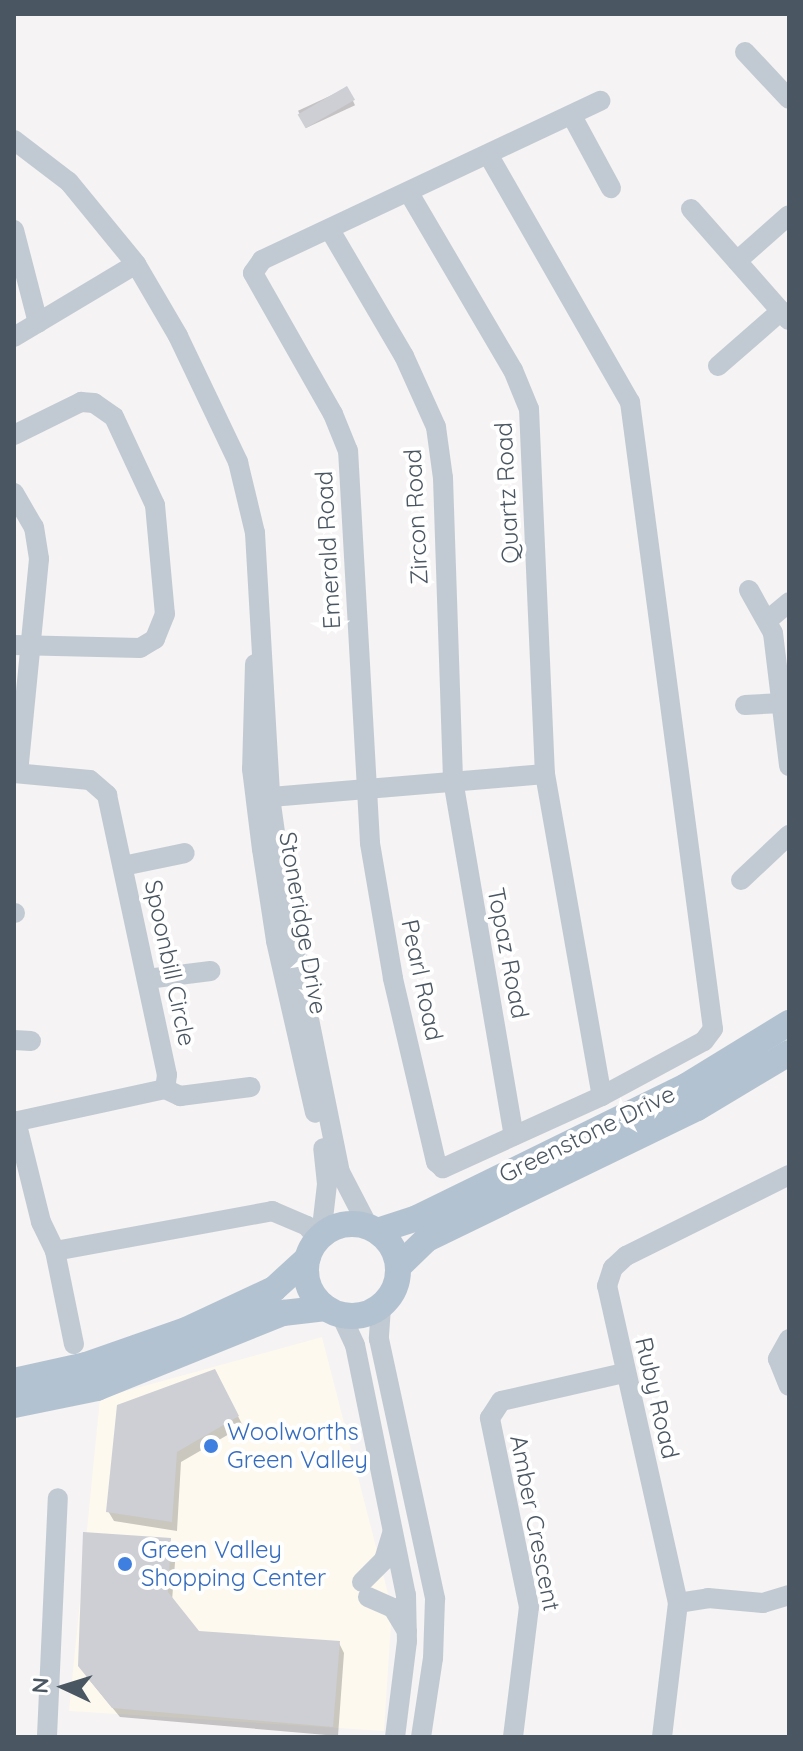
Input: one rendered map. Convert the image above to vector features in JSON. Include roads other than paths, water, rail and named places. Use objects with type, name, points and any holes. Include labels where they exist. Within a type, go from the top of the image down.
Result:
[{"type":"main road","name":"Greenstone Drive","points":[[372,1228],[417,1218],[686,1086],[789,1023]]},
{"type":"main road","name":"Greenstone Drive","points":[[398,1267],[427,1239],[697,1108],[789,1053]]},
{"type":"main road","points":[[14,1381],[86,1365],[186,1330],[274,1289],[316,1244],[345,1224],[372,1228],[391,1244],[398,1267],[394,1289],[381,1307],[364,1315],[283,1313],[122,1380],[14,1405]]},
{"type":"main road","points":[[316,1244],[308,1284],[333,1312]]},
{"type":"street","points":[[745,52],[789,99]]},
{"type":"street","points":[[330,230],[600,101]]},
{"type":"street","points":[[572,116],[611,188]]},
{"type":"street","name":"Stoneridge Drive","points":[[14,140],[69,182],[136,264],[178,336],[238,462],[255,533],[261,617],[252,688],[276,941],[326,1158],[316,1244]]},
{"type":"street","points":[[489,156],[630,402],[712,1011],[710,1036],[602,1096],[514,1136]]},
{"type":"street","name":"Quartz Road","points":[[409,193],[522,386],[529,409],[545,774]]},
{"type":"street","points":[[691,209],[785,315],[718,366]]},
{"type":"street","points":[[737,261],[789,215]]},
{"type":"street","points":[[14,230],[34,298],[46,318]]},
{"type":"street","name":"Emerald Road","points":[[330,230],[257,264],[255,283],[333,414],[348,451],[365,790]]},
{"type":"street","name":"Zircon Road","points":[[330,230],[404,356],[436,427],[443,478],[453,780]]},
{"type":"street","points":[[14,337],[136,264]]},
{"type":"street","points":[[14,435],[81,402],[99,405],[114,417],[155,505],[164,596],[162,626],[146,646],[21,646]]},
{"type":"street","points":[[14,493],[38,539],[21,646],[16,773]]},
{"type":"street","points":[[749,590],[769,619],[783,703],[789,766]]},
{"type":"street","points":[[769,619],[789,602]]},
{"type":"street","points":[[745,705],[783,703]]},
{"type":"street","name":"Spoonbill Circle","points":[[16,773],[85,779],[100,786],[123,866],[167,1075],[165,1089]]},
{"type":"street","points":[[263,798],[545,774],[602,1096]]},
{"type":"street","name":"Topaz Road","points":[[453,780],[514,1136]]},
{"type":"street","name":"Pearl Road","points":[[365,790],[393,978],[436,1162],[451,1167],[514,1136]]},
{"type":"street","name":"Stoneridge Drive","points":[[263,798],[340,1172],[372,1228]]},
{"type":"street","points":[[741,880],[789,835]]},
{"type":"street","points":[[123,866],[185,853]]},
{"type":"street","points":[[147,979],[210,971]]},
{"type":"street","points":[[74,1344],[55,1251],[41,1222],[15,1122],[165,1089],[180,1096],[250,1087]]},
{"type":"street","name":"Ruby Road","points":[[662,1737],[678,1603],[624,1373],[607,1286],[619,1261],[789,1175]]},
{"type":"street","points":[[55,1251],[272,1211],[296,1219],[316,1244]]},
{"type":"street","points":[[381,1307],[379,1339],[411,1474],[435,1599],[433,1658],[421,1737]]},
{"type":"street","points":[[333,1312],[355,1345],[406,1595],[407,1631],[395,1737]]},
{"type":"street","points":[[789,1339],[778,1359],[789,1386]]},
{"type":"street","name":"Amber Crescent","points":[[513,1737],[529,1607],[490,1418],[501,1401],[624,1373]]},
{"type":"street","points":[[406,1595],[413,1594],[417,1584],[406,1505],[411,1474]]},
{"type":"street","points":[[55,1737],[46,1737],[58,1498]]},
{"type":"street","points":[[393,1528],[384,1560],[365,1590],[393,1608],[407,1631]]},
{"type":"street","points":[[678,1603],[708,1598],[763,1603],[789,1595]]},
{"type":"place","name":"Woolworths Green Valley","points":[[211,1446]]},
{"type":"place","name":"Green Valley Shopping Center","points":[[125,1564]]}]
